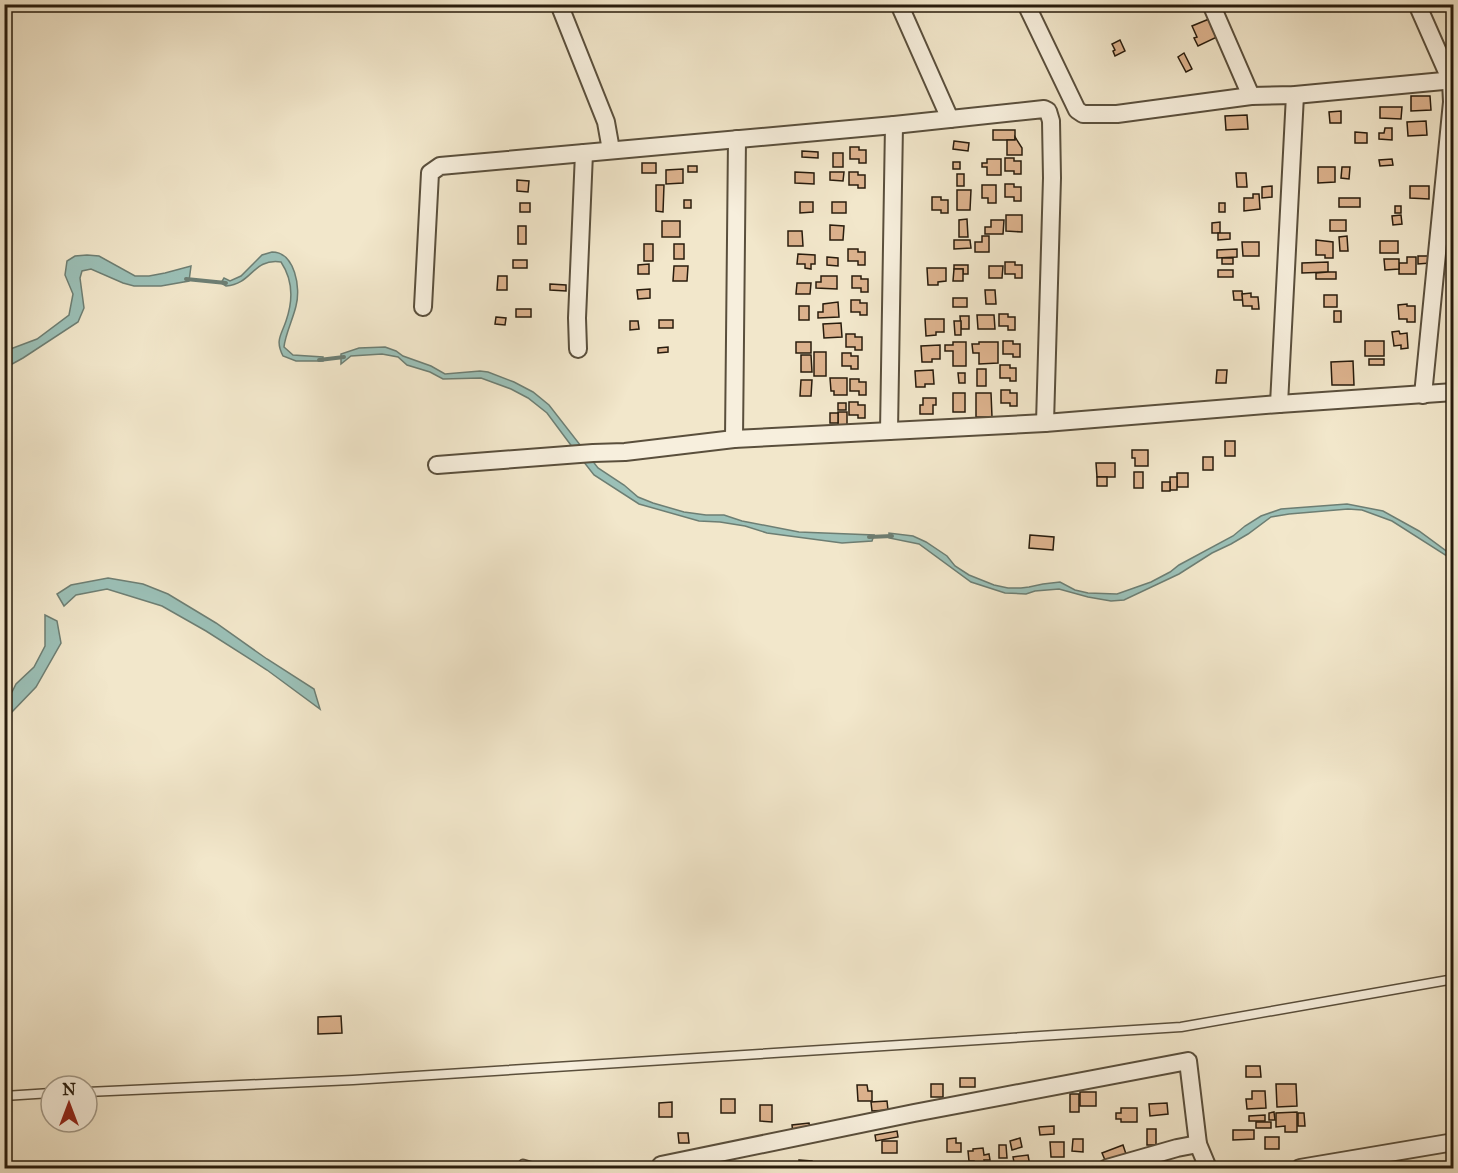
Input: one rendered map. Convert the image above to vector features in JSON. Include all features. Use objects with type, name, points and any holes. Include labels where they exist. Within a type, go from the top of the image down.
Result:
[{"type":"street","points":[[559,4],[606,122],[611,150]]},
{"type":"street","points":[[899,4],[950,119]]},
{"type":"street","points":[[1026,4],[1077,110],[1083,114],[1117,114],[1251,96],[1294,95],[1452,80]]},
{"type":"street","points":[[1211,4],[1251,96]]},
{"type":"street","points":[[1417,4],[1452,80],[1452,102],[1423,394]]},
{"type":"street","points":[[1279,404],[1294,95]]},
{"type":"street","points":[[423,307],[430,173],[441,166],[894,125],[1039,109],[1048,111],[1050,115],[1052,178],[1046,423]]},
{"type":"street","points":[[889,431],[894,125]]},
{"type":"street","points":[[734,439],[737,139]]},
{"type":"street","points":[[578,349],[577,318],[584,153]]},
{"type":"street","points":[[437,465],[625,452],[734,439],[1046,423],[1454,392]]},
{"type":"street","points":[[658,1167],[902,1116],[1188,1061],[1198,1144],[1208,1168]]},
{"type":"street","points":[[1300,1168],[1454,1142]]},
{"type":"street","points":[[1107,1168],[1198,1144]]},
{"type":"lane","points":[[99,1091],[353,1080],[1181,1027],[1454,978]]},
{"type":"lane","points":[[4,1096],[39,1095]]},
{"type":"lane","points":[[523,1164],[537,1168]]},
{"type":"water","points":[[272,252],[286,258],[291,264],[297,281],[296,306],[284,347],[293,355],[323,357],[323,361],[296,361],[283,356],[279,346],[280,338],[291,298],[290,283],[281,262],[264,264],[235,284],[226,286],[221,283],[224,278],[230,281],[241,276],[262,255]]},
{"type":"water","points":[[75,256],[99,256],[135,276],[149,276],[191,266],[189,281],[161,286],[134,286],[91,269],[82,271],[80,278],[84,308],[78,322],[5,368],[5,351],[37,339],[69,315],[73,294],[65,275],[67,261]]},
{"type":"water","points":[[385,347],[445,374],[488,372],[533,392],[549,405],[598,468],[638,497],[653,503],[684,512],[724,515],[742,521],[799,532],[874,535],[872,541],[842,543],[767,533],[745,526],[699,521],[639,504],[594,475],[547,413],[528,398],[511,389],[481,378],[443,379],[430,372],[407,365],[398,357],[382,354],[351,356],[341,364],[341,354],[359,348]]},
{"type":"water","points":[[1347,504],[1383,511],[1419,531],[1453,556],[1453,560],[1392,521],[1362,510],[1289,514],[1271,517],[1248,534],[1179,574],[1124,600],[1111,601],[1059,589],[1026,594],[1005,593],[971,582],[919,544],[889,538],[889,533],[913,536],[947,556],[955,566],[969,575],[994,585],[1021,588],[1060,582],[1075,590],[1088,593],[1117,594],[1151,582],[1170,572],[1233,536],[1261,516],[1281,509]]},
{"type":"water","points":[[108,578],[143,584],[168,594],[216,623],[314,689],[320,709],[267,670],[162,606],[107,589],[76,595],[64,606],[57,594],[71,585]]},
{"type":"water","points":[[45,615],[57,621],[61,643],[36,687],[5,717],[5,696],[12,692],[16,684],[34,667],[45,646]]},
{"type":"building","points":[[1209,19],[1217,37],[1198,46],[1192,26]]},
{"type":"building","points":[[1120,40],[1125,51],[1115,56],[1112,44]]},
{"type":"building","points":[[1184,53],[1192,69],[1186,72],[1178,57]]},
{"type":"building","points":[[1411,96],[1430,96],[1431,110],[1411,111]]},
{"type":"building","points":[[1380,107],[1402,107],[1401,119],[1380,118]]},
{"type":"building","points":[[1341,111],[1341,123],[1330,123],[1329,112]]},
{"type":"building","points":[[1247,115],[1248,129],[1226,130],[1225,116]]},
{"type":"building","points":[[1426,121],[1427,135],[1408,136],[1407,122]]},
{"type":"building","points":[[1385,128],[1392,128],[1392,140],[1379,139],[1379,133],[1384,133]]},
{"type":"building","points":[[993,130],[1015,130],[1015,140],[993,140]]},
{"type":"building","points":[[1355,132],[1367,133],[1367,143],[1355,143]]},
{"type":"building","points":[[1015,137],[1022,148],[1022,155],[1007,155],[1007,140],[1015,140]]},
{"type":"building","points":[[954,141],[969,143],[968,151],[953,149]]},
{"type":"building","points":[[850,147],[866,150],[866,163],[859,163],[859,159],[850,159]]},
{"type":"building","points":[[802,151],[818,152],[818,158],[802,157]]},
{"type":"building","points":[[833,153],[843,153],[843,167],[833,167]]},
{"type":"building","points":[[1005,158],[1021,161],[1021,174],[1005,171]]},
{"type":"building","points":[[987,159],[1001,159],[1001,175],[987,175],[987,167],[982,167],[982,163],[987,163]]},
{"type":"building","points":[[1392,159],[1393,165],[1380,166],[1379,160]]},
{"type":"building","points":[[953,162],[960,162],[960,169],[953,169]]},
{"type":"building","points":[[642,163],[656,163],[656,173],[642,173]]},
{"type":"building","points":[[688,166],[697,166],[697,172],[688,172]]},
{"type":"building","points":[[1318,167],[1335,167],[1335,182],[1318,183]]},
{"type":"building","points":[[1342,167],[1350,167],[1349,179],[1341,178]]},
{"type":"building","points":[[683,169],[683,183],[666,184],[666,170]]},
{"type":"building","points":[[795,172],[814,173],[814,184],[795,183]]},
{"type":"building","points":[[830,172],[844,172],[843,181],[830,180]]},
{"type":"building","points":[[849,172],[865,175],[865,188],[849,185]]},
{"type":"building","points":[[1236,173],[1246,173],[1247,187],[1237,187]]},
{"type":"building","points":[[957,174],[964,174],[964,186],[957,186]]},
{"type":"building","points":[[517,180],[529,181],[528,192],[517,191]]},
{"type":"building","points":[[1005,184],[1021,187],[1021,201],[1014,201],[1014,197],[1005,197]]},
{"type":"building","points":[[656,185],[664,185],[663,212],[656,211]]},
{"type":"building","points":[[982,185],[996,185],[996,203],[988,203],[988,198],[982,198]]},
{"type":"building","points":[[1272,186],[1272,197],[1262,198],[1262,187]]},
{"type":"building","points":[[1410,186],[1429,186],[1429,199],[1410,198]]},
{"type":"building","points":[[957,190],[971,190],[970,210],[957,210]]},
{"type":"building","points":[[1253,194],[1259,194],[1260,209],[1244,211],[1244,198],[1253,198]]},
{"type":"building","points":[[932,197],[948,200],[948,213],[932,210]]},
{"type":"building","points":[[1339,198],[1360,198],[1360,207],[1339,207]]},
{"type":"building","points":[[684,200],[691,200],[691,208],[684,208]]},
{"type":"building","points":[[800,202],[813,202],[813,212],[800,213]]},
{"type":"building","points":[[832,202],[846,202],[846,213],[832,213]]},
{"type":"building","points":[[520,203],[530,203],[530,212],[520,212]]},
{"type":"building","points":[[1219,203],[1225,203],[1225,212],[1219,212]]},
{"type":"building","points":[[1395,206],[1401,206],[1401,213],[1395,213]]},
{"type":"building","points":[[1006,215],[1022,215],[1022,232],[1006,231]]},
{"type":"building","points":[[1401,215],[1402,224],[1393,225],[1392,216]]},
{"type":"building","points":[[967,219],[968,237],[959,237],[959,220]]},
{"type":"building","points":[[991,220],[1004,220],[1003,234],[985,234],[985,227],[991,227]]},
{"type":"building","points":[[1330,220],[1346,220],[1346,231],[1330,231]]},
{"type":"building","points":[[662,221],[680,221],[680,237],[662,237]]},
{"type":"building","points":[[1220,222],[1220,233],[1212,233],[1212,223]]},
{"type":"building","points":[[830,225],[844,226],[843,240],[830,240]]},
{"type":"building","points":[[518,226],[526,226],[526,244],[518,244]]},
{"type":"building","points":[[788,231],[802,231],[803,246],[788,246]]},
{"type":"building","points":[[1218,233],[1230,233],[1230,239],[1218,240]]},
{"type":"building","points":[[982,236],[989,236],[989,252],[975,252],[975,242],[982,242]]},
{"type":"building","points":[[1347,236],[1348,251],[1340,251],[1339,237]]},
{"type":"building","points":[[954,240],[970,240],[971,248],[954,249]]},
{"type":"building","points":[[1316,240],[1333,242],[1333,258],[1316,255]]},
{"type":"building","points":[[1380,241],[1398,241],[1398,253],[1380,253]]},
{"type":"building","points":[[1242,242],[1259,242],[1259,256],[1243,256]]},
{"type":"building","points":[[644,244],[653,244],[653,261],[644,261]]},
{"type":"building","points":[[674,244],[684,244],[684,259],[674,259]]},
{"type":"building","points":[[848,249],[865,252],[865,265],[858,265],[858,261],[848,261]]},
{"type":"building","points":[[1237,249],[1237,257],[1217,258],[1217,250]]},
{"type":"building","points":[[798,254],[815,255],[815,264],[811,264],[811,269],[805,268],[805,264],[797,264]]},
{"type":"building","points":[[1418,256],[1430,256],[1430,263],[1418,264]]},
{"type":"building","points":[[827,257],[838,258],[838,266],[827,265]]},
{"type":"building","points":[[1407,257],[1416,257],[1416,274],[1399,274],[1399,263],[1407,263]]},
{"type":"building","points":[[1222,258],[1233,258],[1233,264],[1222,264]]},
{"type":"building","points":[[1384,259],[1399,259],[1399,269],[1385,270]]},
{"type":"building","points":[[513,260],[527,260],[527,268],[513,268]]},
{"type":"building","points":[[1005,262],[1022,265],[1022,278],[1015,278],[1015,274],[1005,274]]},
{"type":"building","points":[[1328,262],[1328,272],[1302,273],[1302,263]]},
{"type":"building","points":[[649,264],[649,274],[638,274],[638,265]]},
{"type":"building","points":[[954,265],[968,265],[968,274],[963,274],[963,269],[954,269]]},
{"type":"building","points":[[674,266],[688,266],[687,281],[673,281]]},
{"type":"building","points":[[989,266],[1003,266],[1002,278],[989,278]]},
{"type":"building","points":[[927,268],[946,268],[946,281],[938,282],[938,285],[928,285]]},
{"type":"building","points":[[954,269],[963,269],[963,281],[953,281]]},
{"type":"building","points":[[1218,270],[1233,270],[1233,277],[1218,277]]},
{"type":"building","points":[[1336,272],[1336,279],[1316,279],[1316,273]]},
{"type":"building","points":[[498,276],[507,276],[507,290],[497,290]]},
{"type":"building","points":[[821,276],[837,276],[837,289],[816,288],[816,282],[821,282]]},
{"type":"building","points":[[852,276],[868,279],[868,292],[861,292],[861,288],[852,288]]},
{"type":"building","points":[[1449,279],[1454,279],[1454,292],[1449,292]]},
{"type":"building","points":[[797,283],[811,283],[810,294],[796,294]]},
{"type":"building","points":[[550,284],[566,285],[566,291],[550,290]]},
{"type":"building","points":[[650,289],[650,298],[638,299],[637,290]]},
{"type":"building","points":[[985,290],[995,290],[996,304],[986,304]]},
{"type":"building","points":[[1233,291],[1242,291],[1243,300],[1234,300]]},
{"type":"building","points":[[1251,293],[1251,297],[1258,297],[1259,309],[1243,306],[1242,294]]},
{"type":"building","points":[[1324,295],[1337,295],[1337,307],[1324,307]]},
{"type":"building","points":[[953,298],[967,298],[967,307],[953,307]]},
{"type":"building","points":[[851,300],[867,303],[867,315],[851,312]]},
{"type":"building","points":[[838,302],[839,317],[818,318],[818,312],[823,312],[823,304]]},
{"type":"building","points":[[1407,304],[1407,306],[1415,306],[1415,322],[1399,319],[1398,305]]},
{"type":"building","points":[[799,306],[809,306],[809,320],[799,320]]},
{"type":"building","points":[[516,309],[531,309],[531,317],[516,317]]},
{"type":"building","points":[[1334,311],[1341,311],[1341,322],[1334,322]]},
{"type":"building","points":[[999,314],[1015,317],[1015,330],[1008,330],[1008,326],[999,326]]},
{"type":"building","points":[[977,315],[994,315],[995,329],[978,329]]},
{"type":"building","points":[[960,316],[969,316],[969,329],[961,329]]},
{"type":"building","points":[[496,317],[506,318],[505,325],[495,324]]},
{"type":"building","points":[[925,319],[944,319],[944,332],[926,336]]},
{"type":"building","points":[[659,320],[673,320],[673,328],[659,328]]},
{"type":"building","points":[[630,321],[638,321],[639,329],[630,330]]},
{"type":"building","points":[[954,321],[961,321],[961,335],[955,335]]},
{"type":"building","points":[[841,323],[842,337],[824,338],[823,324]]},
{"type":"building","points":[[1399,331],[1400,334],[1407,333],[1408,348],[1401,349],[1401,345],[1394,346],[1392,332]]},
{"type":"building","points":[[846,334],[862,337],[862,350],[846,347]]},
{"type":"building","points":[[1003,341],[1020,344],[1020,357],[1003,354]]},
{"type":"building","points":[[1365,341],[1384,341],[1384,356],[1365,356]]},
{"type":"building","points":[[796,342],[811,342],[811,353],[796,353]]},
{"type":"building","points":[[953,342],[966,342],[966,366],[953,366],[953,351],[945,351],[945,345],[953,345]]},
{"type":"building","points":[[979,342],[998,342],[998,363],[979,364],[979,353],[973,353],[972,344],[979,344]]},
{"type":"building","points":[[940,345],[940,359],[922,362],[921,346]]},
{"type":"building","points":[[668,347],[668,352],[658,353],[658,348]]},
{"type":"building","points":[[814,352],[826,352],[826,376],[814,376]]},
{"type":"building","points":[[842,353],[858,356],[858,369],[842,366]]},
{"type":"building","points":[[801,355],[811,355],[812,372],[801,372]]},
{"type":"building","points":[[1369,359],[1384,359],[1384,365],[1369,365]]},
{"type":"building","points":[[1353,361],[1354,385],[1332,385],[1331,362]]},
{"type":"building","points":[[1000,365],[1010,365],[1010,368],[1016,368],[1016,381],[1010,381],[1010,378],[1000,378]]},
{"type":"building","points":[[977,369],[986,369],[986,386],[977,386]]},
{"type":"building","points":[[933,370],[934,384],[916,387],[915,371]]},
{"type":"building","points":[[1217,370],[1227,370],[1226,383],[1216,383]]},
{"type":"building","points":[[958,373],[965,373],[965,383],[959,383]]},
{"type":"building","points":[[830,378],[847,378],[847,395],[834,395],[834,391],[831,391]]},
{"type":"building","points":[[850,379],[866,382],[866,395],[859,395],[859,391],[850,391]]},
{"type":"building","points":[[801,380],[812,380],[811,396],[800,396]]},
{"type":"building","points":[[1001,390],[1017,393],[1017,406],[1001,403]]},
{"type":"building","points":[[953,393],[965,393],[965,412],[953,412]]},
{"type":"building","points":[[976,393],[991,393],[992,417],[976,417]]},
{"type":"building","points":[[923,398],[936,398],[933,414],[920,414]]},
{"type":"building","points":[[849,402],[865,405],[865,418],[849,415]]},
{"type":"building","points":[[838,403],[846,403],[846,410],[838,410]]},
{"type":"building","points":[[838,412],[847,412],[847,425],[838,425]]},
{"type":"building","points":[[830,413],[838,413],[838,423],[830,423]]},
{"type":"building","points":[[1225,441],[1235,441],[1235,456],[1225,456]]},
{"type":"building","points":[[1132,450],[1148,450],[1148,466],[1135,466]]},
{"type":"building","points":[[1203,457],[1213,457],[1213,470],[1203,470]]},
{"type":"building","points":[[1096,463],[1115,463],[1115,477],[1097,477]]},
{"type":"building","points":[[1134,472],[1143,472],[1143,488],[1134,488]]},
{"type":"building","points":[[1177,473],[1188,473],[1188,487],[1177,487]]},
{"type":"building","points":[[1097,477],[1107,477],[1107,486],[1097,486]]},
{"type":"building","points":[[1170,477],[1177,477],[1177,490],[1170,490]]},
{"type":"building","points":[[1162,482],[1170,482],[1170,491],[1162,491]]},
{"type":"building","points":[[1030,535],[1054,537],[1053,550],[1029,548]]},
{"type":"building","points":[[341,1016],[342,1033],[318,1034],[318,1017]]},
{"type":"building","points":[[1246,1066],[1260,1066],[1261,1077],[1246,1077]]},
{"type":"building","points":[[960,1078],[975,1078],[975,1087],[960,1087]]},
{"type":"building","points":[[931,1084],[943,1084],[943,1097],[931,1097]]},
{"type":"building","points":[[1276,1084],[1296,1084],[1297,1106],[1277,1107]]},
{"type":"building","points":[[857,1085],[867,1085],[868,1091],[872,1091],[872,1101],[858,1101]]},
{"type":"building","points":[[1252,1091],[1265,1091],[1266,1108],[1247,1109],[1246,1099],[1252,1099]]},
{"type":"building","points":[[1080,1092],[1096,1092],[1096,1106],[1080,1106]]},
{"type":"building","points":[[1070,1094],[1079,1094],[1079,1112],[1070,1112]]},
{"type":"building","points":[[721,1099],[735,1099],[735,1113],[721,1113]]},
{"type":"building","points":[[887,1101],[888,1110],[872,1111],[871,1102]]},
{"type":"building","points":[[672,1102],[672,1117],[659,1117],[659,1103]]},
{"type":"building","points":[[1167,1103],[1168,1114],[1150,1116],[1149,1104]]},
{"type":"building","points":[[760,1105],[772,1105],[772,1122],[760,1121]]},
{"type":"building","points":[[1121,1108],[1137,1108],[1137,1122],[1121,1122],[1121,1119],[1116,1119],[1116,1113],[1121,1113]]},
{"type":"building","points":[[1274,1112],[1275,1120],[1269,1120],[1269,1113]]},
{"type":"building","points":[[1297,1112],[1297,1132],[1285,1132],[1285,1126],[1276,1127],[1276,1113]]},
{"type":"building","points":[[1298,1113],[1304,1113],[1305,1126],[1298,1126]]},
{"type":"building","points":[[1265,1115],[1265,1121],[1249,1121],[1249,1116]]},
{"type":"building","points":[[1256,1122],[1271,1122],[1271,1128],[1256,1128]]},
{"type":"building","points":[[809,1123],[811,1132],[793,1134],[792,1125]]},
{"type":"building","points":[[1054,1126],[1054,1134],[1040,1135],[1039,1127]]},
{"type":"building","points":[[1147,1129],[1156,1129],[1156,1145],[1147,1145]]},
{"type":"building","points":[[1233,1130],[1254,1130],[1254,1139],[1233,1140]]},
{"type":"building","points":[[897,1131],[898,1137],[876,1141],[875,1135]]},
{"type":"building","points":[[678,1133],[688,1133],[689,1143],[679,1143]]},
{"type":"building","points":[[1265,1137],[1279,1137],[1279,1149],[1265,1149]]},
{"type":"building","points":[[956,1138],[956,1143],[961,1143],[961,1152],[947,1152],[947,1139]]},
{"type":"building","points":[[1020,1138],[1022,1147],[1012,1150],[1010,1141]]},
{"type":"building","points":[[1073,1139],[1083,1139],[1083,1152],[1072,1151]]},
{"type":"building","points":[[882,1141],[897,1141],[897,1153],[882,1153]]},
{"type":"building","points":[[1050,1142],[1064,1142],[1064,1157],[1051,1157]]},
{"type":"building","points":[[999,1145],[1006,1145],[1007,1158],[999,1158]]},
{"type":"building","points":[[1123,1145],[1128,1160],[1108,1167],[1102,1153]]},
{"type":"building","points":[[983,1148],[984,1155],[989,1154],[990,1160],[984,1160],[985,1165],[974,1166],[974,1161],[969,1161],[968,1151]]},
{"type":"building","points":[[1028,1155],[1030,1166],[1015,1168],[1013,1157]]},
{"type":"building","points":[[799,1160],[812,1161],[812,1168],[799,1168]]},
{"type":"building","points":[[753,1162],[762,1162],[762,1168],[754,1168]]},
{"type":"building","points":[[869,1163],[871,1168],[861,1168],[860,1165]]},
{"type":"waterway","points":[[186,279],[226,283]]},
{"type":"waterway","points":[[319,360],[344,357]]},
{"type":"waterway","points":[[869,537],[892,536]]}]
